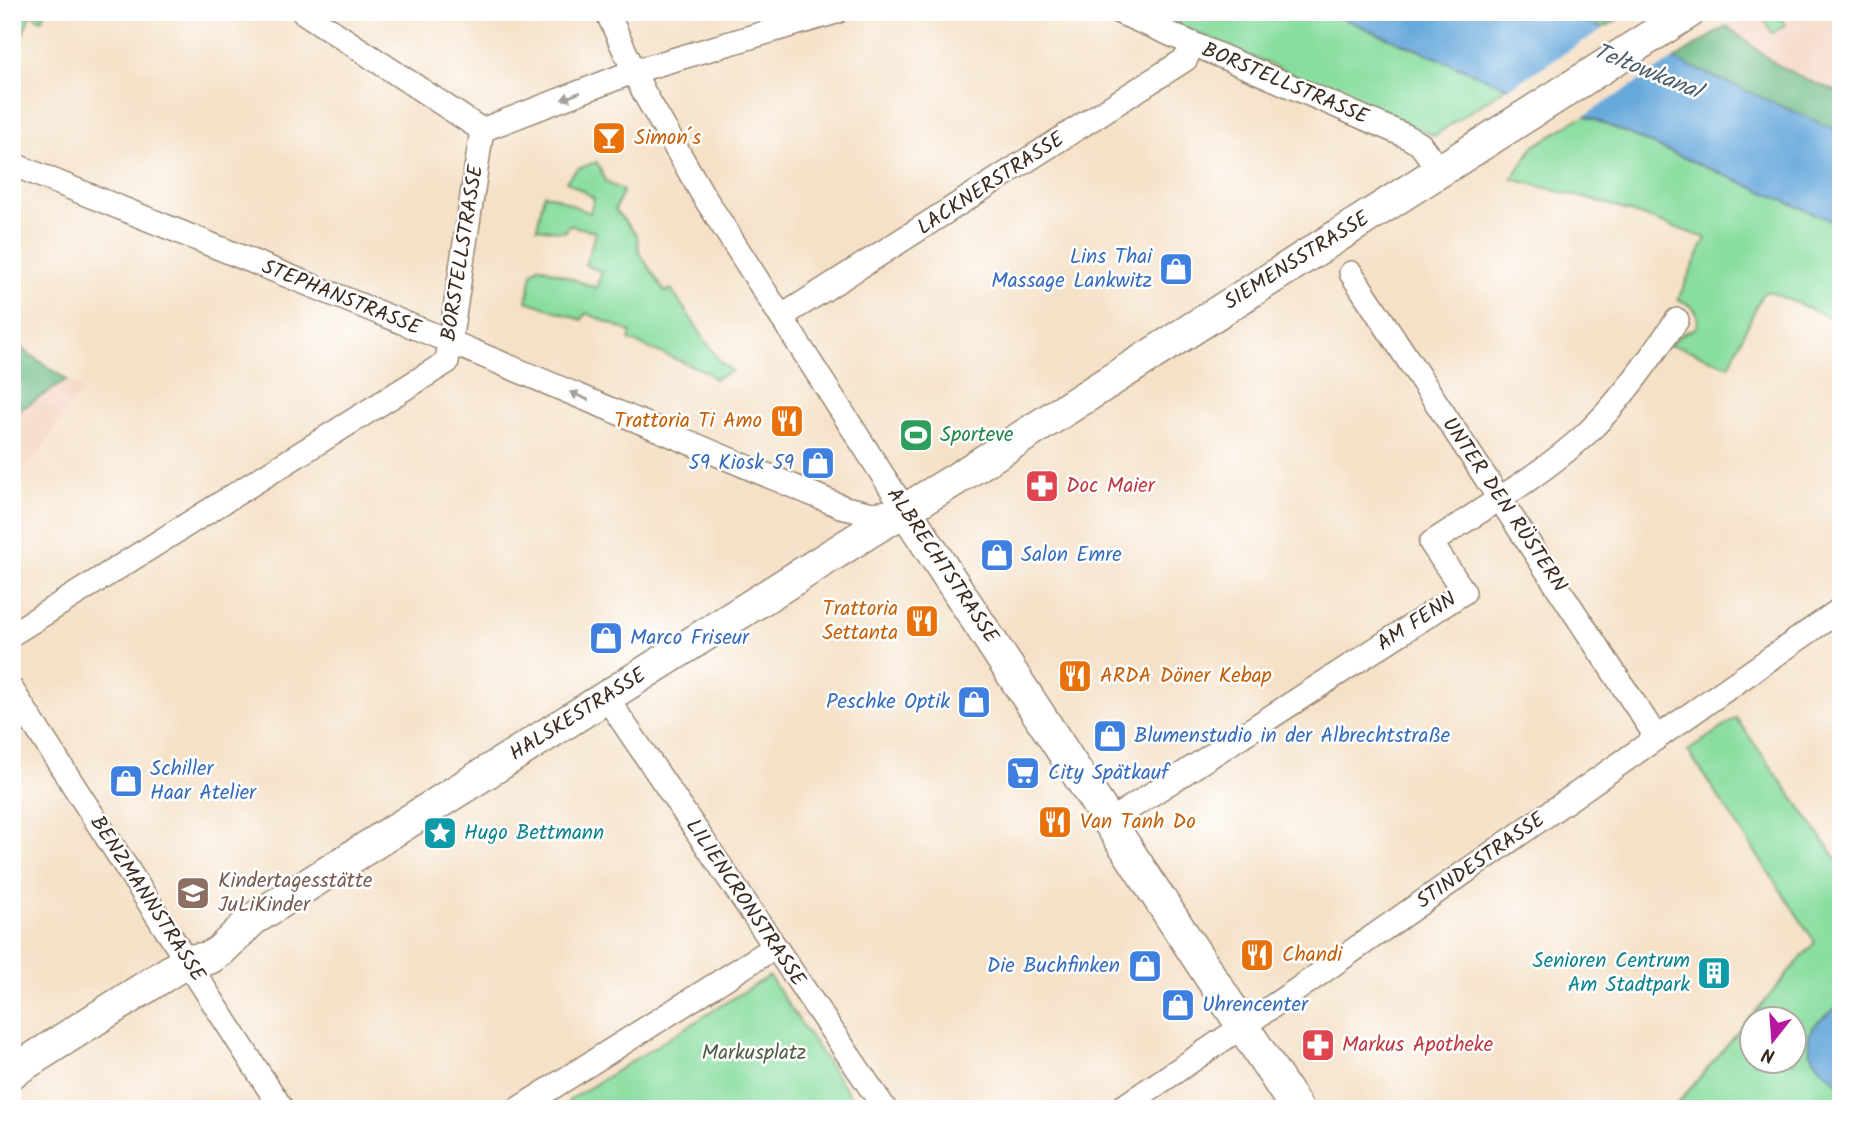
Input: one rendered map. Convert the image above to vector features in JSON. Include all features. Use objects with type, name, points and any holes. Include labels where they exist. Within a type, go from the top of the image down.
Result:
[{"type":"main road","name":"SIEMENSSTRASSE","points":[[905,510],[1689,12]]},
{"type":"main road","name":"HALSKESTRASSE","points":[[12,1072],[187,961],[198,940],[251,920],[905,510]]},
{"type":"main road","name":"ALBRECHTSTRASSE","points":[[905,510],[1297,1109]]},
{"type":"street","points":[[303,12],[482,130],[635,71],[836,12]]},
{"type":"street","name":"ALBRECHTSTRASSE","points":[[607,12],[643,92],[696,183],[905,510]]},
{"type":"street","name":"BORSTELLSTRASSE","points":[[1119,12],[1406,136],[1420,144],[1438,170]]},
{"type":"street","name":"LACKNERSTRASSE","points":[[781,317],[1186,60],[1192,44]]},
{"type":"street","name":"BORSTELLSTRASSE","points":[[12,634],[447,362],[482,130]]},
{"type":"street","name":"STEPHANSTRASSE","points":[[12,164],[450,342],[851,510],[873,514],[905,510]]},
{"type":"street","name":"UNTER DEN RÜSTERN","points":[[1351,273],[1657,738]]},
{"type":"street","name":"AM FENN","points":[[1110,821],[1464,592],[1431,543],[1548,464],[1586,433],[1641,372],[1677,320]]},
{"type":"street","name":"STINDESTRASSE","points":[[1120,1109],[1244,1026],[1841,609]]},
{"type":"street","name":"BENZMANNSTRASSE","points":[[12,690],[282,1109]]},
{"type":"street","name":"LILIENCRONSTRASSE","points":[[606,697],[885,1109]]},
{"type":"street","points":[[518,1109],[547,1101],[775,947]]},
{"type":"shaded area","points":[[1749,12],[1841,12],[1841,93],[1809,81],[1774,63],[1727,26]]},
{"type":"shaded area","points":[[67,380],[82,389],[34,460],[12,474],[12,415]]},
{"type":"green space","points":[[12,12],[46,12],[41,20],[31,14],[12,61]]},
{"type":"green space","points":[[1149,12],[1327,12],[1507,87],[1435,136]]},
{"type":"green space","points":[[1565,12],[1629,12],[1602,29]]},
{"type":"green space","points":[[1761,12],[1777,12],[1785,25],[1772,33]]},
{"type":"green space","points":[[1727,26],[1774,63],[1809,81],[1841,93],[1841,132],[1673,60]]},
{"type":"green space","points":[[1584,115],[1841,225],[1841,322],[1768,291],[1762,294],[1729,366],[1683,348],[1668,346],[1682,334],[1696,328],[1697,313],[1678,299],[1706,238],[1607,204],[1512,179],[1533,147]]},
{"type":"green space","points":[[597,162],[606,182],[623,191],[615,210],[637,235],[639,252],[665,292],[671,289],[718,359],[732,371],[714,379],[707,372],[629,340],[631,332],[586,313],[582,320],[527,301],[532,273],[539,266],[596,288],[602,272],[585,265],[596,232],[569,225],[565,232],[537,228],[544,194],[590,213],[594,198],[566,181],[577,169]]},
{"type":"green space","points":[[12,342],[67,380],[12,415]]},
{"type":"green space","points":[[1736,718],[1841,865],[1841,1109],[1673,1109],[1738,1033],[1738,1076],[1808,1076],[1808,1006],[1761,1006],[1815,942],[1688,751]]},
{"type":"green space","name":"Markusplatz","points":[[769,976],[859,1109],[573,1109],[568,1101]]},
{"type":"water","name":"Teltowkanal","points":[[1327,12],[1565,12],[1841,132],[1841,225],[1584,115],[1507,87]]},
{"type":"water","points":[[1841,1002],[1841,1085],[1814,1059],[1809,1042],[1815,1025]]},
{"type":"pier","points":[[1606,27],[1677,57],[1581,118],[1506,90]]},
{"type":"place","name":"Simon´s","points":[[609,138]]},
{"type":"place","name":"Lins Thai Massage Lankwitz","points":[[1176,269]]},
{"type":"place","name":"Trattoria Ti Amo","points":[[787,421]]},
{"type":"place","name":"Sporteve","points":[[916,435]]},
{"type":"place","name":"59 Kiosk 59","points":[[818,463]]},
{"type":"place","name":"Doc Maier","points":[[1042,486]]},
{"type":"place","name":"Salon Emre","points":[[997,555]]},
{"type":"place","name":"Trattoria Settanta","points":[[922,621]]},
{"type":"place","name":"Marco Friseur","points":[[606,638]]},
{"type":"place","name":"ARDA Döner Kebap","points":[[1075,676]]},
{"type":"place","name":"Peschke Optik","points":[[974,702]]},
{"type":"place","name":"Blumenstudio in der Albrechtstraße","points":[[1110,736]]},
{"type":"place","name":"City Spätkauf","points":[[1023,773]]},
{"type":"place","name":"Schiller Haar Atelier","points":[[126,781]]},
{"type":"place","name":"Van Tanh Do","points":[[1055,822]]},
{"type":"place","name":"Hugo Bettmann","points":[[440,833]]},
{"type":"place","name":"Kindertagesstätte JuLiKinder","points":[[193,893]]},
{"type":"place","name":"Chandi","points":[[1257,955]]},
{"type":"place","name":"Die Buchfinken","points":[[1145,966]]},
{"type":"place","name":"Senioren Centrum Am Stadtpark","points":[[1714,973]]},
{"type":"place","name":"Uhrencenter","points":[[1178,1005]]},
{"type":"place","name":"Markus Apotheke","points":[[1318,1045]]}]
